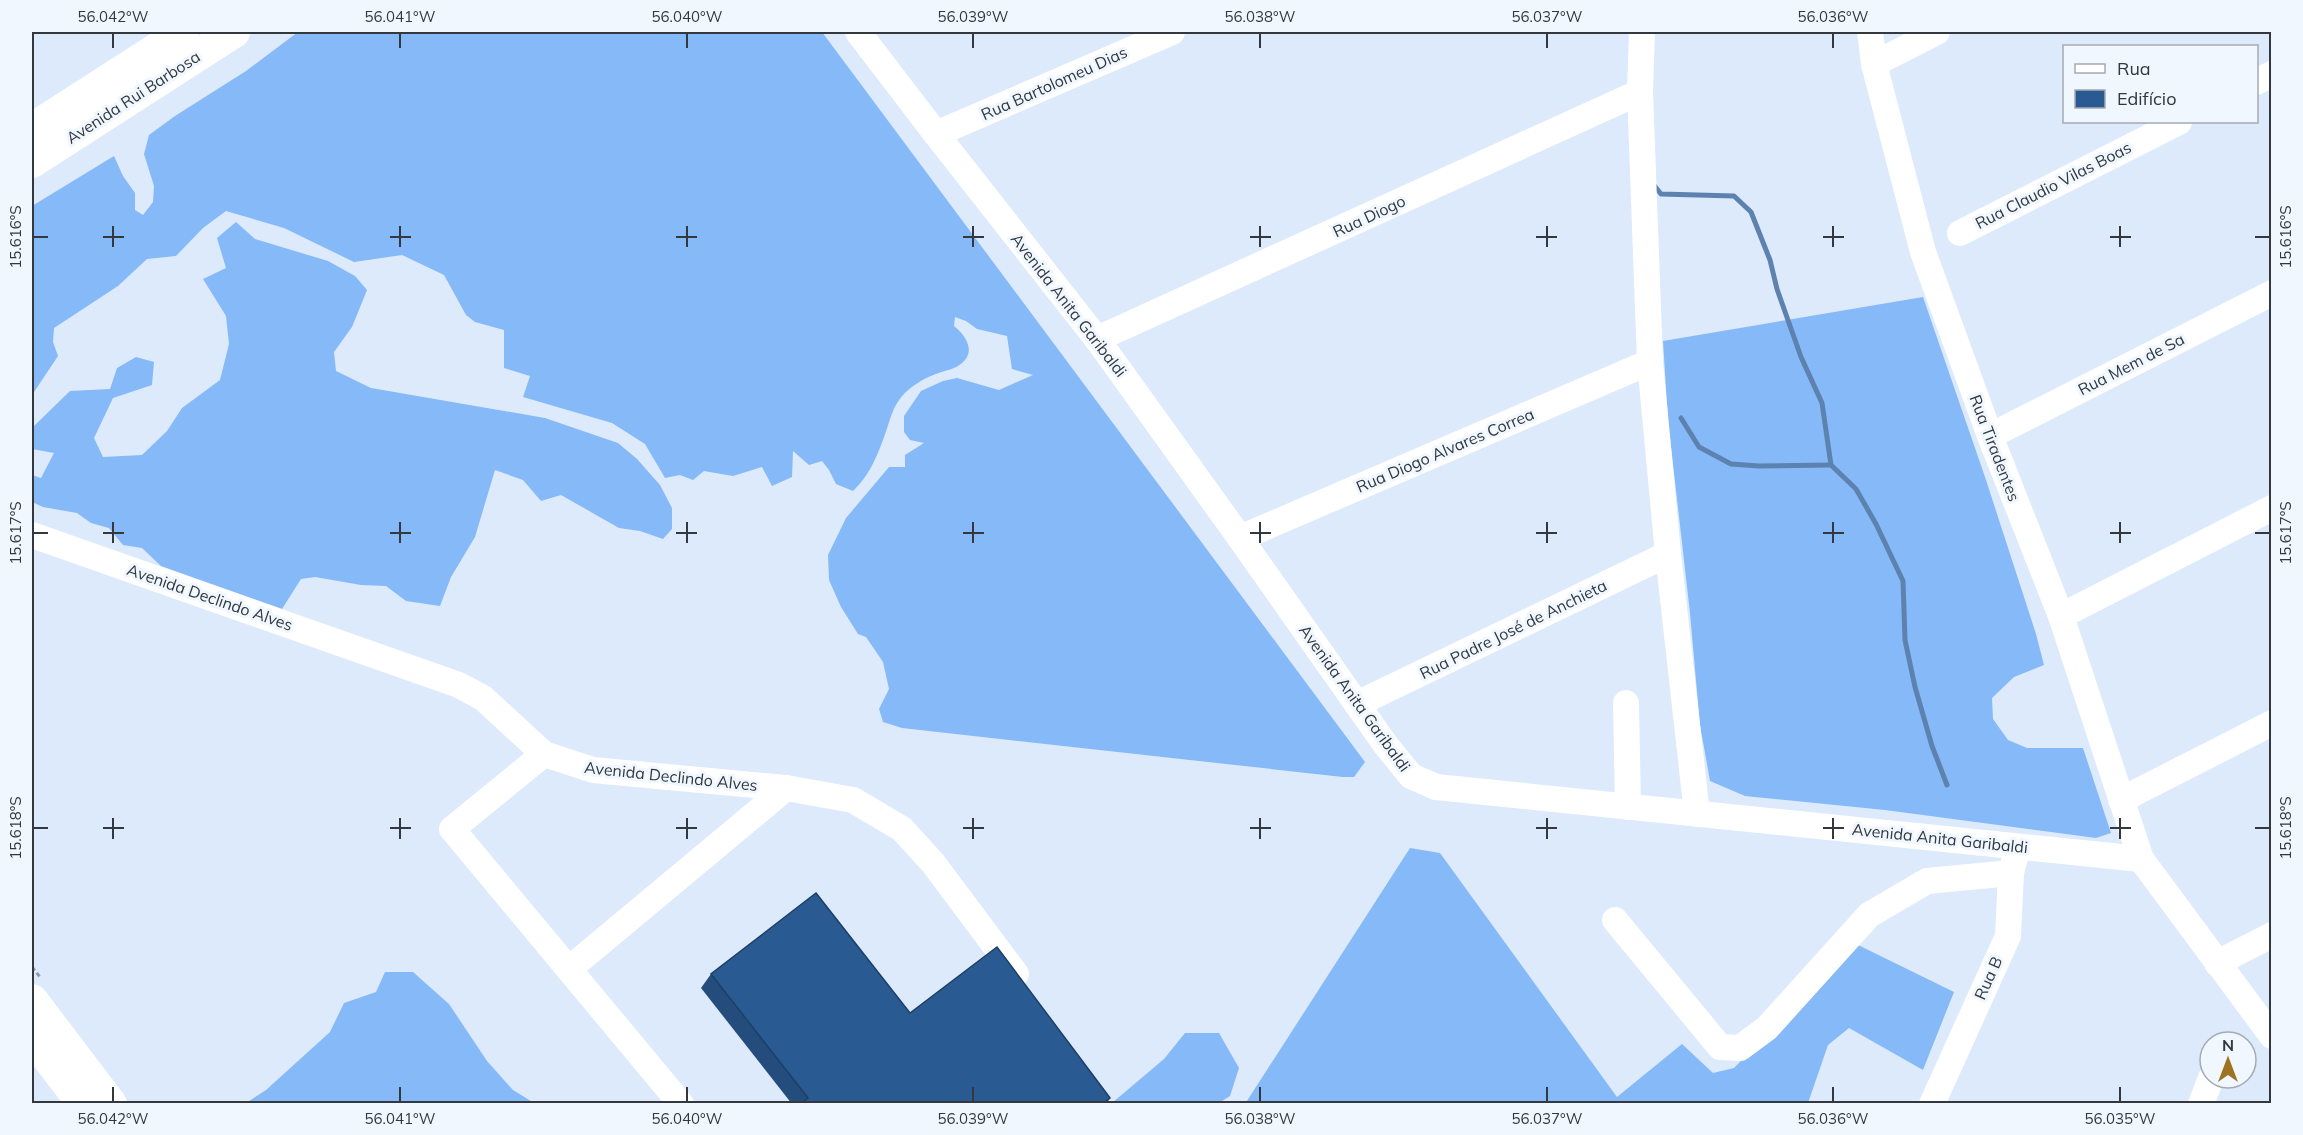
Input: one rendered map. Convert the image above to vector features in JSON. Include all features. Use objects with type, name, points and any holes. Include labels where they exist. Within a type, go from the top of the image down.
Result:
[{"type":"main road","name":"Avenida Rui Barbosa","points":[[32,129],[183,32]]},
{"type":"main road","name":"Avenida Rui Barbosa","points":[[32,162],[234,32]]},
{"type":"main road","points":[[32,1000],[111,1104]]},
{"type":"main road","points":[[32,1037],[83,1104]]},
{"type":"street","name":"Avenida Anita Garibaldi","points":[[858,32],[1097,339],[1385,744],[1411,776],[1436,787],[2141,859]]},
{"type":"street","name":"Rua Bartolomeu Dias","points":[[936,134],[1172,32]]},
{"type":"street","points":[[1642,32],[1640,92],[1650,362],[1668,555],[1698,814]]},
{"type":"street","name":"Rua Tiradentes","points":[[1870,32],[1874,64],[1923,252],[1990,436],[2061,616],[2141,859]]},
{"type":"street","points":[[1874,64],[1937,32]]},
{"type":"street","name":"Rua Diogo","points":[[1097,339],[1640,92]]},
{"type":"street","name":"Rua Claudio Vilas Boas","points":[[1959,233],[2177,123]]},
{"type":"street","name":"Rua Mem de Sa","points":[[1990,436],[2271,293]]},
{"type":"street","name":"Rua Diogo Alvares Correa","points":[[1240,538],[1650,362]]},
{"type":"street","points":[[2061,616],[2271,508]]},
{"type":"street","name":"Avenida Declindo Alves","points":[[32,534],[459,685],[483,698],[544,754],[593,770],[786,788],[853,800],[902,829],[933,863],[1033,997]]},
{"type":"street","name":"Rua Padre José de Anchieta","points":[[1357,704],[1668,555]]},
{"type":"street","points":[[1626,703],[1628,807]]},
{"type":"street","points":[[2121,800],[2271,723]]},
{"type":"street","points":[[544,754],[452,829],[681,1104]]},
{"type":"street","points":[[569,969],[786,788]]},
{"type":"street","name":"Rua B","points":[[1932,1104],[2008,936],[2011,873],[2019,846]]},
{"type":"street","points":[[2141,859],[2271,1036]]},
{"type":"street","points":[[1615,920],[1720,1047],[1740,1048],[1767,1028],[1869,915],[1927,881],[2011,873]]},
{"type":"street","points":[[2217,963],[2271,935]]},
{"type":"shaded area","points":[[298,32],[822,32],[1365,762],[1354,777],[1343,777],[902,728],[883,722],[879,709],[889,689],[883,662],[866,637],[858,634],[841,607],[829,580],[828,555],[846,518],[889,467],[905,467],[905,455],[924,443],[910,440],[904,432],[904,416],[921,391],[943,381],[957,378],[999,390],[1033,375],[1012,369],[1007,336],[977,329],[955,317],[954,326],[961,332],[968,344],[967,357],[960,365],[922,380],[902,397],[894,408],[871,467],[853,491],[836,484],[822,461],[809,465],[793,451],[792,477],[772,486],[762,467],[733,476],[704,471],[693,480],[680,475],[665,478],[645,444],[612,423],[523,397],[530,376],[504,368],[504,330],[475,322],[466,315],[444,275],[402,255],[354,262],[284,228],[226,211],[203,228],[176,256],[147,259],[118,286],[54,328],[53,342],[58,356],[32,395],[32,206],[114,156],[123,176],[135,193],[135,210],[143,215],[153,202],[154,186],[144,154],[149,135],[246,71]]},
{"type":"shaded area","points":[[236,222],[255,239],[328,261],[355,276],[367,290],[352,327],[334,352],[336,371],[371,388],[545,418],[618,443],[637,459],[660,485],[672,508],[672,529],[663,539],[640,531],[619,528],[561,495],[541,501],[523,480],[495,470],[475,537],[451,577],[440,606],[406,601],[386,586],[361,585],[315,577],[301,579],[282,609],[161,566],[142,548],[123,545],[109,528],[91,523],[77,513],[43,507],[32,502],[32,475],[41,478],[54,453],[32,449],[34,426],[70,391],[110,389],[117,368],[136,357],[154,362],[152,385],[113,398],[94,438],[103,457],[142,455],[167,431],[182,408],[220,380],[229,344],[226,316],[203,279],[226,268],[217,238]]},
{"type":"shaded area","points":[[1923,297],[1986,480],[2044,665],[2014,677],[1992,698],[1993,719],[2008,740],[2027,748],[2083,748],[2111,833],[2096,838],[1885,810],[1745,796],[1710,781],[1700,725],[1668,420],[1663,341]]},
{"type":"shaded area","points":[[1410,848],[1440,853],[1617,1097],[1682,1044],[1713,1073],[1734,1068],[1856,944],[1954,992],[1923,1070],[1849,1028],[1828,1045],[1808,1103],[1245,1104]]},
{"type":"shaded area","points":[[385,972],[413,972],[449,1004],[487,1061],[513,1090],[534,1103],[246,1103],[266,1090],[330,1032],[344,1003],[376,992]]},
{"type":"shaded area","points":[[1185,1033],[1219,1033],[1239,1068],[1230,1096],[1219,1103],[1112,1103],[1164,1059]]},
{"type":"building","points":[[816,893],[910,1013],[997,947],[1110,1098],[1103,1104],[801,1104],[808,1098],[711,974]]},
{"type":"waterway","points":[[1653,184],[1661,194],[1734,196],[1751,212],[1770,260],[1777,289],[1801,357],[1822,403],[1831,465],[1856,489],[1876,524],[1903,581],[1905,640],[1915,687],[1932,746],[1947,785]]},
{"type":"waterway","points":[[1681,418],[1699,447],[1731,464],[1831,465]]}]
